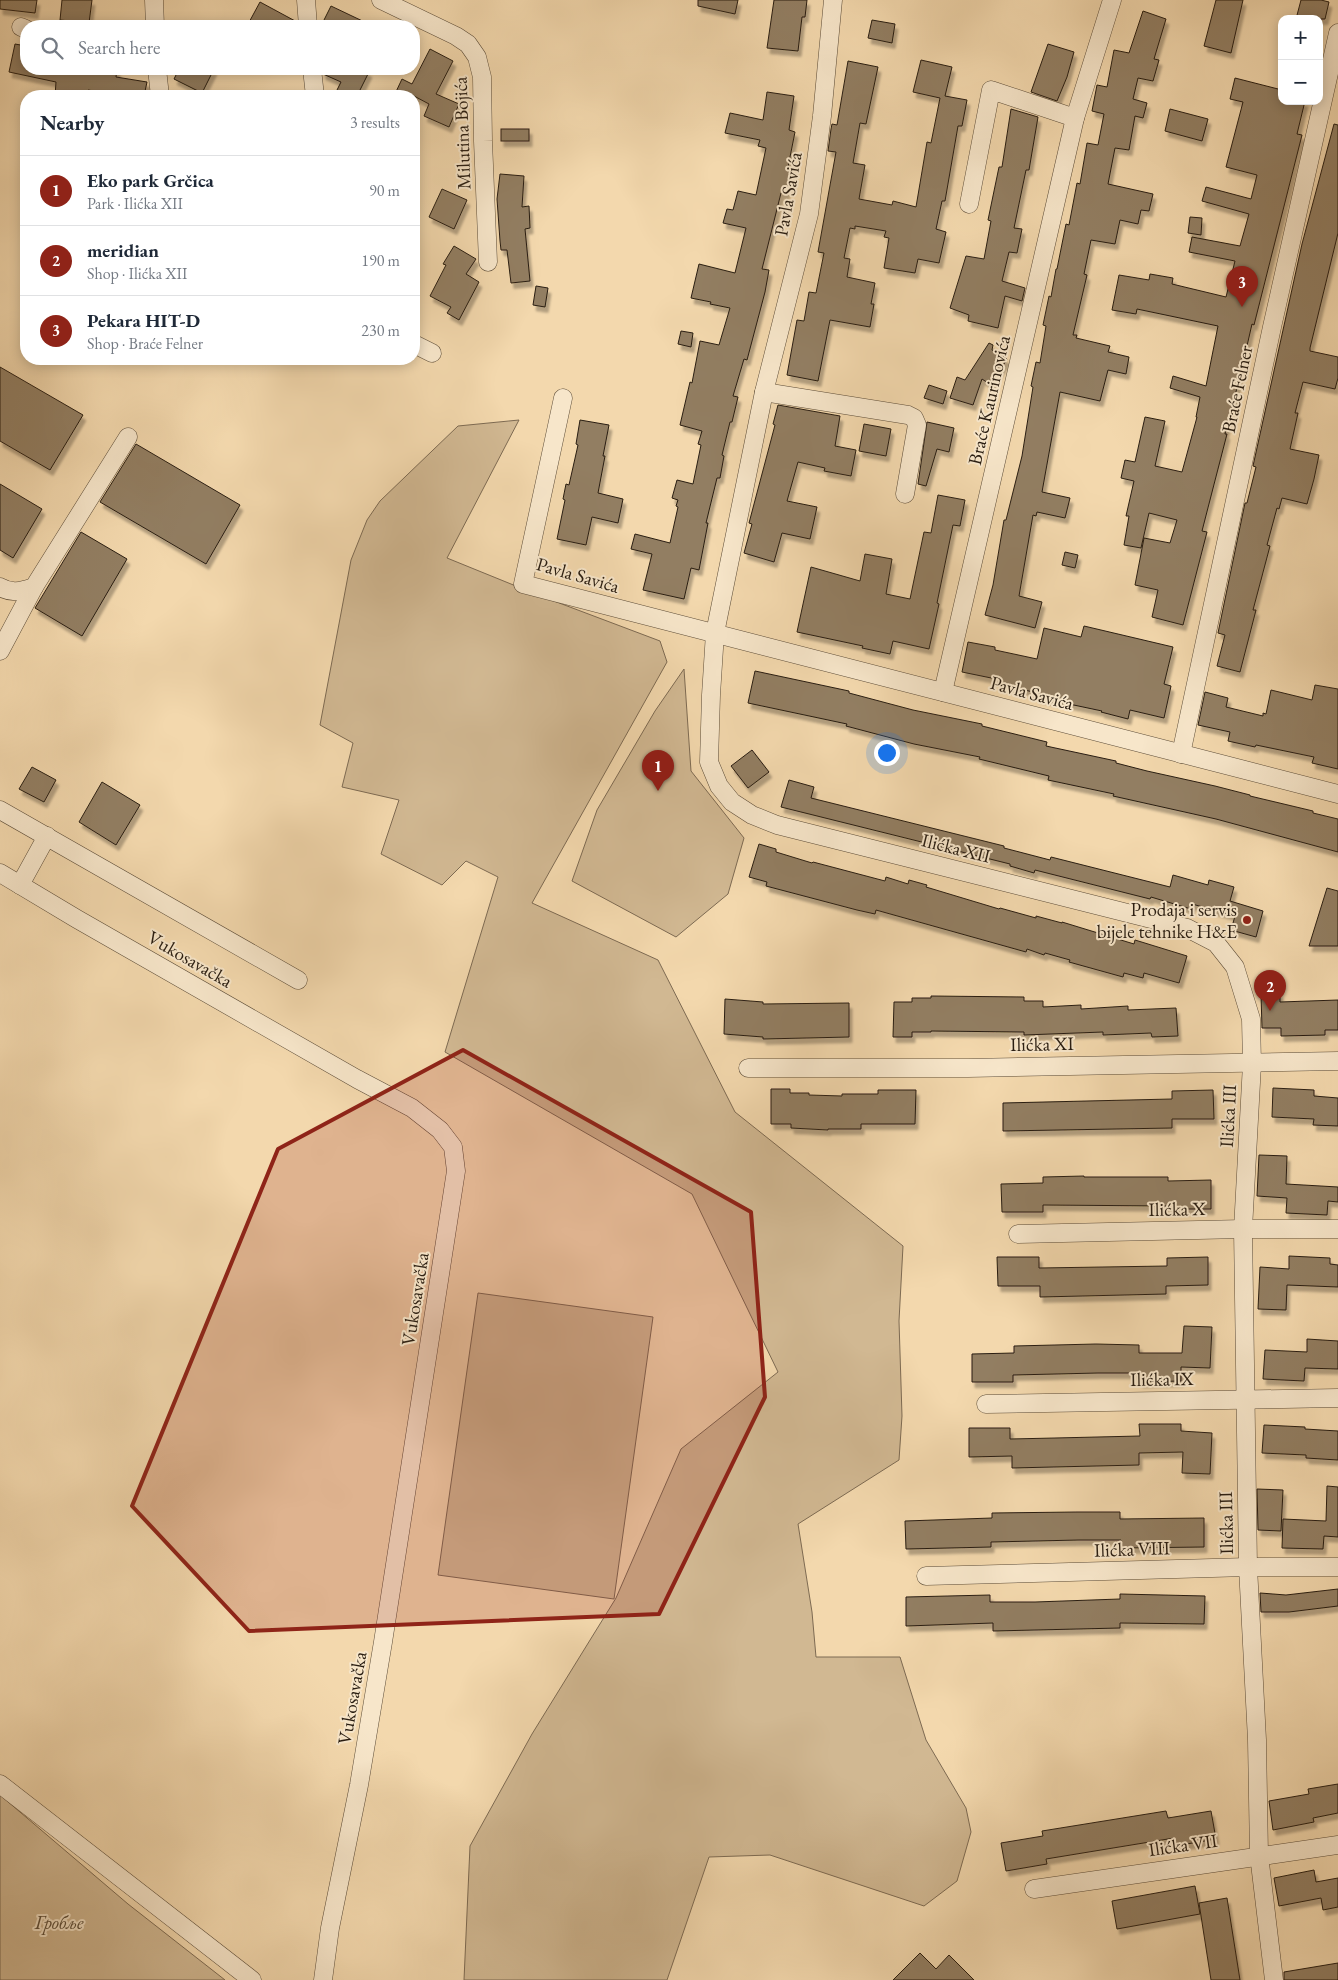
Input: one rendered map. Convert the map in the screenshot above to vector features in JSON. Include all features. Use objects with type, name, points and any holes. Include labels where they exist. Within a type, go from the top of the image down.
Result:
[{"type":"street","points":[[154,0],[156,20]]},
{"type":"street","points":[[306,0],[308,20]]},
{"type":"street","name":"Milutina Bojića","points":[[381,0],[456,36],[468,44],[477,57],[482,77],[482,142],[488,262]]},
{"type":"street","name":"Pavla Savića","points":[[715,633],[764,392],[809,214],[822,116],[833,0]]},
{"type":"street","name":"Braće Kaurinovića","points":[[943,692],[1075,118],[1112,0]]},
{"type":"street","name":"Braće Felner","points":[[1181,754],[1268,346],[1338,33]]},
{"type":"street","points":[[158,75],[159,90]]},
{"type":"street","points":[[313,75],[314,90]]},
{"type":"street","points":[[969,204],[992,90],[1075,118]]},
{"type":"street","points":[[420,347],[432,353]]},
{"type":"street","points":[[764,392],[908,415],[914,418],[917,425],[905,494]]},
{"type":"street","name":"Pavla Savića","points":[[562,398],[523,584],[1338,794]]},
{"type":"street","points":[[0,650],[34,587],[128,436]]},
{"type":"street","points":[[0,587],[9,592],[18,592],[34,587]]},
{"type":"street","name":"Ilićka XII","points":[[715,633],[709,762],[719,786],[732,802],[752,815],[777,825],[1187,928],[1216,943],[1235,967],[1251,1019],[1252,1064]]},
{"type":"street","points":[[0,810],[298,980]]},
{"type":"street","points":[[20,885],[47,836]]},
{"type":"street","name":"Vukosavačka","points":[[0,873],[76,919],[412,1108],[440,1130],[453,1148],[456,1171],[380,1661],[359,1785],[330,1928],[323,1980]]},
{"type":"street","name":"Ilićka XI","points":[[748,1068],[958,1068],[1338,1062]]},
{"type":"street","name":"Ilićka III","points":[[1252,1064],[1243,1229],[1248,1567],[1257,1740],[1259,1856],[1274,1980]]},
{"type":"street","name":"Ilićka X","points":[[1018,1234],[1338,1229]]},
{"type":"street","name":"Ilićka IX","points":[[986,1404],[1244,1398],[1338,1398]]},
{"type":"street","name":"Ilićka VIII","points":[[926,1576],[1248,1567],[1338,1567]]},
{"type":"street","points":[[0,1784],[252,1980]]},
{"type":"street","name":"Ilićka VII","points":[[1034,1889],[1338,1844]]},
{"type":"highlighted area","points":[[463,1050],[751,1212],[765,1397],[659,1614],[249,1631],[132,1506],[278,1149]]},
{"type":"green space","points":[[519,420],[447,558],[660,641],[667,662],[532,903],[658,960],[735,1112],[903,1246],[899,1321],[902,1416],[899,1460],[798,1524],[812,1612],[816,1657],[900,1657],[926,1740],[966,1808],[971,1832],[957,1881],[924,1906],[770,1855],[709,1857],[667,1980],[464,1980],[470,1846],[532,1734],[616,1598],[681,1449],[778,1372],[692,1194],[445,1052],[498,877],[466,861],[442,885],[381,854],[399,800],[342,787],[353,743],[320,725],[351,560],[367,520],[380,501],[458,426]]},
{"type":"green space","points":[[684,669],[691,771],[744,838],[728,894],[676,937],[572,881],[597,810],[655,711]]},
{"type":"green space","points":[[478,1293],[653,1317],[614,1599],[438,1575]]},
{"type":"green space","name":"Гробље","points":[[0,1795],[128,1904],[225,1980],[0,1980]]},
{"type":"building","points":[[0,0],[37,0],[35,13],[0,9]]},
{"type":"building","points":[[62,0],[92,0],[89,20],[60,20]]},
{"type":"building","points":[[698,0],[738,0],[735,14],[698,6]]},
{"type":"building","points":[[774,0],[807,0],[805,17],[802,17],[798,51],[767,48]]},
{"type":"building","points":[[1216,0],[1243,0],[1231,53],[1204,46]]},
{"type":"building","points":[[1301,0],[1329,2],[1325,19],[1323,19],[1323,15],[1297,15]]},
{"type":"building","points":[[260,2],[293,20],[250,20]]},
{"type":"building","points":[[331,6],[360,20],[324,20]]},
{"type":"building","points":[[1143,11],[1166,19],[1154,59],[1159,60],[1153,81],[1138,78],[1133,99],[1147,103],[1143,118],[1135,116],[1129,150],[1115,148],[1108,184],[1153,194],[1149,211],[1141,210],[1138,224],[1120,220],[1115,244],[1091,240],[1084,274],[1087,275],[1073,335],[1077,335],[1076,338],[1110,346],[1108,352],[1129,357],[1126,374],[1108,370],[1100,401],[1060,392],[1042,492],[1070,498],[1065,518],[1037,512],[1036,516],[1033,515],[1019,596],[1042,602],[1035,628],[985,615],[993,585],[1004,520],[1006,520],[1022,456],[1033,387],[1031,386],[1036,362],[1040,363],[1046,326],[1043,325],[1049,296],[1051,297],[1066,224],[1069,225],[1077,183],[1080,184],[1087,143],[1098,145],[1104,114],[1092,111],[1097,85],[1107,87],[1114,50],[1129,53]]},
{"type":"building","points":[[872,20],[895,24],[892,43],[868,38]]},
{"type":"building","points":[[15,44],[20,45],[20,74],[9,72]]},
{"type":"building","points":[[1048,44],[1074,52],[1067,77],[1057,101],[1031,92]]},
{"type":"building","points":[[430,49],[453,61],[436,94],[459,104],[449,127],[424,116],[429,104],[420,99],[420,90],[397,90],[402,79],[412,84],[417,75],[420,75],[420,68]]},
{"type":"building","points":[[921,60],[952,67],[945,96],[967,100],[962,126],[958,126],[945,201],[942,201],[936,229],[946,232],[939,263],[918,259],[915,273],[884,268],[889,238],[884,237],[886,231],[855,226],[855,229],[850,228],[844,258],[850,259],[847,277],[875,283],[871,304],[874,304],[870,327],[830,320],[818,381],[787,375],[797,320],[804,321],[809,292],[816,293],[824,253],[818,252],[836,152],[828,151],[832,124],[837,125],[848,61],[878,67],[866,124],[860,123],[853,163],[865,165],[859,199],[892,205],[893,201],[916,207],[927,142],[931,143],[940,98],[913,92]]},
{"type":"building","points":[[23,75],[116,75],[116,77],[147,82],[145,90],[55,90],[56,82]]},
{"type":"building","points":[[176,75],[211,75],[204,90],[196,90],[174,79]]},
{"type":"building","points":[[325,75],[368,75],[360,90],[337,90],[341,82]]},
{"type":"building","points":[[1235,78],[1278,89],[1278,105],[1304,105],[1297,134],[1302,135],[1254,325],[1252,324],[1244,359],[1242,358],[1238,384],[1225,434],[1227,434],[1202,531],[1207,532],[1183,625],[1152,617],[1158,590],[1135,585],[1144,538],[1170,543],[1177,520],[1149,513],[1141,548],[1124,545],[1129,516],[1126,516],[1134,481],[1121,478],[1125,460],[1135,462],[1145,417],[1165,421],[1155,466],[1182,472],[1197,417],[1200,397],[1170,388],[1173,376],[1206,386],[1218,326],[1137,309],[1136,314],[1112,310],[1119,275],[1149,280],[1150,274],[1173,278],[1172,284],[1226,297],[1235,261],[1189,252],[1192,237],[1240,246],[1249,214],[1202,201],[1206,187],[1251,199],[1257,175],[1226,167],[1243,102],[1230,99]]},
{"type":"building","points":[[767,92],[794,96],[789,130],[795,132],[788,167],[792,168],[786,194],[781,193],[762,269],[769,270],[765,292],[747,360],[744,359],[733,396],[738,397],[722,455],[724,456],[720,478],[717,478],[706,523],[708,523],[699,570],[691,568],[684,599],[643,590],[652,554],[631,549],[635,534],[670,543],[678,507],[676,506],[678,500],[672,498],[677,480],[693,484],[701,445],[698,444],[702,431],[680,425],[690,382],[692,383],[700,341],[719,345],[730,308],[691,298],[699,264],[735,273],[746,228],[723,223],[727,209],[733,210],[738,191],[756,195],[766,148],[758,146],[760,140],[725,133],[730,113],[763,120]]},
{"type":"building","points":[[1011,109],[1038,117],[1029,170],[1026,170],[1014,228],[1022,229],[1017,253],[1009,252],[1002,281],[1025,288],[1022,301],[1005,296],[998,328],[968,321],[969,315],[950,308],[966,256],[984,259],[991,221],[988,220],[999,167],[1002,167]]},
{"type":"building","points":[[1170,109],[1208,119],[1202,141],[1165,131]]},
{"type":"building","points":[[1334,124],[1338,125],[1338,233],[1310,351],[1338,357],[1338,378],[1335,389],[1303,382],[1295,413],[1298,413],[1290,449],[1319,455],[1314,479],[1307,504],[1282,498],[1279,509],[1277,508],[1267,545],[1270,546],[1253,610],[1256,610],[1240,672],[1217,666],[1225,635],[1218,633],[1245,503],[1247,503],[1256,467],[1253,466],[1302,244]]},
{"type":"building","points":[[501,129],[529,129],[529,141],[501,141]]},
{"type":"building","points":[[500,174],[524,176],[522,207],[529,206],[530,228],[525,229],[530,281],[511,283],[507,250],[501,250],[497,199]]},
{"type":"building","points":[[442,189],[467,200],[454,229],[429,217]]},
{"type":"building","points":[[1190,217],[1202,218],[1201,235],[1188,233]]},
{"type":"building","points":[[454,246],[476,259],[466,274],[479,282],[459,320],[447,313],[451,307],[430,296],[446,265],[443,264]]},
{"type":"building","points":[[536,286],[548,288],[545,307],[533,305]]},
{"type":"building","points":[[681,331],[693,333],[691,347],[678,344]]},
{"type":"building","points":[[989,343],[993,345],[992,350],[1007,359],[991,385],[982,379],[973,405],[950,398],[957,377],[965,380]]},
{"type":"building","points":[[0,367],[83,415],[50,470],[0,441]]},
{"type":"building","points":[[929,385],[947,391],[943,404],[924,398]]},
{"type":"building","points":[[778,405],[840,416],[835,446],[856,450],[851,476],[824,471],[825,468],[798,462],[787,501],[817,507],[810,539],[782,533],[774,562],[744,553],[752,524],[749,523],[775,425],[773,424]]},
{"type":"building","points":[[580,420],[609,425],[598,493],[623,499],[618,523],[592,517],[586,545],[557,539],[565,500],[563,499],[566,484],[569,485],[578,445],[576,444]]},
{"type":"building","points":[[927,422],[954,428],[949,452],[937,449],[926,486],[918,484]]},
{"type":"building","points":[[864,424],[891,429],[886,456],[859,451]]},
{"type":"building","points":[[136,444],[240,505],[206,564],[100,502]]},
{"type":"building","points":[[0,484],[42,509],[13,558],[0,550]]},
{"type":"building","points":[[938,495],[965,500],[960,526],[953,525],[929,649],[893,641],[890,654],[862,648],[863,646],[797,632],[811,567],[860,581],[865,554],[892,559],[886,594],[910,599],[924,532],[931,533]]},
{"type":"building","points":[[81,532],[127,559],[82,636],[35,608]]},
{"type":"building","points":[[1065,552],[1078,555],[1075,568],[1062,565]]},
{"type":"building","points":[[1084,626],[1173,647],[1164,684],[1171,686],[1164,718],[1130,710],[1128,719],[1102,711],[1036,697],[1037,693],[1000,684],[1001,680],[962,672],[968,642],[995,647],[995,650],[1037,659],[1044,628],[1081,637]]},
{"type":"building","points":[[755,671],[849,691],[849,693],[913,710],[982,724],[982,726],[1047,742],[1046,746],[1116,761],[1116,763],[1147,771],[1313,811],[1313,813],[1338,819],[1338,852],[1216,819],[1048,780],[1049,776],[979,759],[980,757],[914,744],[846,726],[847,724],[748,703]]},
{"type":"building","points":[[1315,685],[1338,689],[1338,769],[1312,763],[1314,757],[1228,741],[1230,732],[1198,725],[1205,692],[1228,698],[1226,707],[1263,716],[1263,713],[1266,714],[1271,690],[1312,700]]},
{"type":"building","points":[[752,750],[769,772],[748,788],[731,766]]},
{"type":"building","points":[[32,767],[56,780],[44,802],[19,789]]},
{"type":"building","points":[[789,780],[814,787],[811,798],[1004,846],[1004,848],[1050,860],[1051,857],[1170,887],[1173,875],[1208,885],[1209,880],[1234,887],[1230,901],[1263,911],[1256,937],[1231,930],[1235,916],[1192,904],[1191,909],[1151,897],[1150,899],[1035,870],[1034,873],[1010,866],[1010,864],[781,807]]},
{"type":"building","points":[[102,782],[140,805],[116,845],[79,822]]},
{"type":"building","points":[[759,844],[776,849],[776,852],[812,863],[885,881],[886,877],[908,884],[909,880],[999,909],[1062,922],[1134,944],[1135,940],[1187,956],[1179,983],[1144,973],[1143,978],[1124,973],[1123,977],[1069,962],[1070,960],[1045,953],[1044,955],[1027,949],[1026,952],[876,910],[875,914],[857,910],[766,886],[767,882],[749,877]]},
{"type":"building","points":[[1327,888],[1338,891],[1338,946],[1309,946]]},
{"type":"building","points":[[1280,993],[1280,1002],[1338,1000],[1338,1030],[1325,1030],[1325,1035],[1281,1036],[1281,1028],[1262,1028],[1261,994]]},
{"type":"building","points":[[931,996],[1024,997],[1024,1001],[1043,1001],[1043,1007],[1081,1005],[1081,1009],[1128,1006],[1128,1010],[1176,1008],[1178,1036],[1152,1037],[1151,1033],[1103,1035],[1103,1032],[1024,1035],[1024,1032],[931,1031],[912,1032],[912,1037],[893,1037],[894,1002],[912,1002],[912,998],[931,998]]},
{"type":"building","points":[[725,999],[763,1002],[763,1004],[849,1003],[849,1037],[763,1039],[763,1037],[724,1034]]},
{"type":"building","points":[[1273,1088],[1314,1090],[1314,1096],[1338,1098],[1338,1126],[1313,1125],[1314,1119],[1272,1117]]},
{"type":"building","points":[[771,1089],[790,1089],[790,1093],[809,1093],[809,1095],[842,1096],[842,1094],[878,1094],[878,1090],[916,1090],[915,1124],[861,1124],[861,1129],[828,1130],[791,1128],[791,1124],[771,1124]]},
{"type":"building","points":[[1213,1090],[1214,1119],[1172,1119],[1172,1128],[1003,1131],[1003,1103],[1172,1099],[1172,1091]]},
{"type":"building","points":[[1259,1155],[1287,1156],[1286,1184],[1338,1187],[1338,1202],[1328,1201],[1327,1215],[1286,1213],[1287,1198],[1257,1196]]},
{"type":"building","points":[[1043,1177],[1168,1177],[1168,1181],[1211,1180],[1211,1209],[1170,1209],[1170,1206],[1043,1205],[1043,1212],[1002,1212],[1001,1184],[1043,1183]]},
{"type":"building","points":[[1289,1256],[1330,1258],[1330,1264],[1338,1265],[1338,1287],[1287,1285],[1286,1310],[1258,1309],[1260,1267],[1289,1269]]},
{"type":"building","points":[[997,1257],[1039,1257],[1039,1268],[1167,1266],[1167,1258],[1208,1257],[1208,1285],[1166,1286],[1166,1294],[1040,1297],[1040,1286],[998,1286]]},
{"type":"building","points":[[1184,1326],[1212,1327],[1210,1368],[1181,1367],[1181,1381],[1140,1382],[1140,1373],[1098,1373],[1013,1375],[1013,1382],[972,1382],[972,1354],[1014,1353],[1014,1346],[1096,1344],[1139,1345],[1139,1353],[1182,1353]]},
{"type":"building","points":[[1307,1339],[1338,1341],[1338,1369],[1305,1368],[1304,1381],[1263,1379],[1265,1350],[1307,1352]]},
{"type":"building","points":[[1139,1424],[1181,1424],[1181,1431],[1212,1433],[1210,1474],[1182,1473],[1183,1452],[1139,1453],[1139,1465],[1012,1468],[1012,1456],[969,1457],[969,1428],[1010,1428],[1010,1439],[1140,1436]]},
{"type":"building","points":[[1264,1425],[1338,1431],[1338,1460],[1306,1458],[1306,1455],[1262,1453]]},
{"type":"building","points":[[1327,1486],[1338,1487],[1338,1537],[1324,1536],[1323,1549],[1282,1548],[1283,1519],[1326,1521]]},
{"type":"building","points":[[1257,1489],[1283,1490],[1281,1531],[1258,1530]]},
{"type":"building","points":[[1120,1512],[1120,1519],[1204,1518],[1204,1547],[1121,1548],[1121,1540],[1079,1540],[991,1542],[991,1547],[906,1549],[905,1521],[992,1518],[992,1513]]},
{"type":"building","points":[[1338,1589],[1338,1606],[1289,1612],[1261,1612],[1260,1593],[1286,1595]]},
{"type":"building","points":[[1120,1594],[1205,1596],[1204,1624],[1120,1623],[1120,1628],[993,1631],[993,1623],[906,1626],[906,1597],[990,1595],[990,1602],[1035,1602],[1120,1599]]},
{"type":"building","points":[[1338,1784],[1338,1813],[1313,1818],[1314,1822],[1273,1830],[1269,1801],[1309,1794],[1308,1789]]},
{"type":"building","points":[[1166,1811],[1168,1818],[1211,1811],[1216,1839],[1175,1846],[1174,1838],[1046,1859],[1047,1864],[1006,1871],[1001,1843],[1043,1836],[1042,1831]]},
{"type":"building","points":[[1314,1870],[1316,1882],[1338,1878],[1338,1907],[1323,1910],[1321,1898],[1279,1906],[1274,1878]]},
{"type":"building","points":[[1195,1886],[1200,1914],[1117,1929],[1112,1901]]},
{"type":"building","points":[[1227,1898],[1240,1980],[1211,1980],[1199,1903]]},
{"type":"building","points":[[920,1953],[936,1969],[949,1955],[974,1980],[893,1980]]},
{"type":"building","points":[[1338,1963],[1338,1980],[1284,1980],[1284,1972]]},
{"type":"place","name":"Pekara HIT-D","points":[[1242,307]]},
{"type":"place","name":"Eko park Grčica","points":[[658,791]]},
{"type":"place","name":"Prodaja i servis bijele tehnike H&E","points":[[1247,920]]},
{"type":"place","name":"meridian","points":[[1270,1011]]}]
